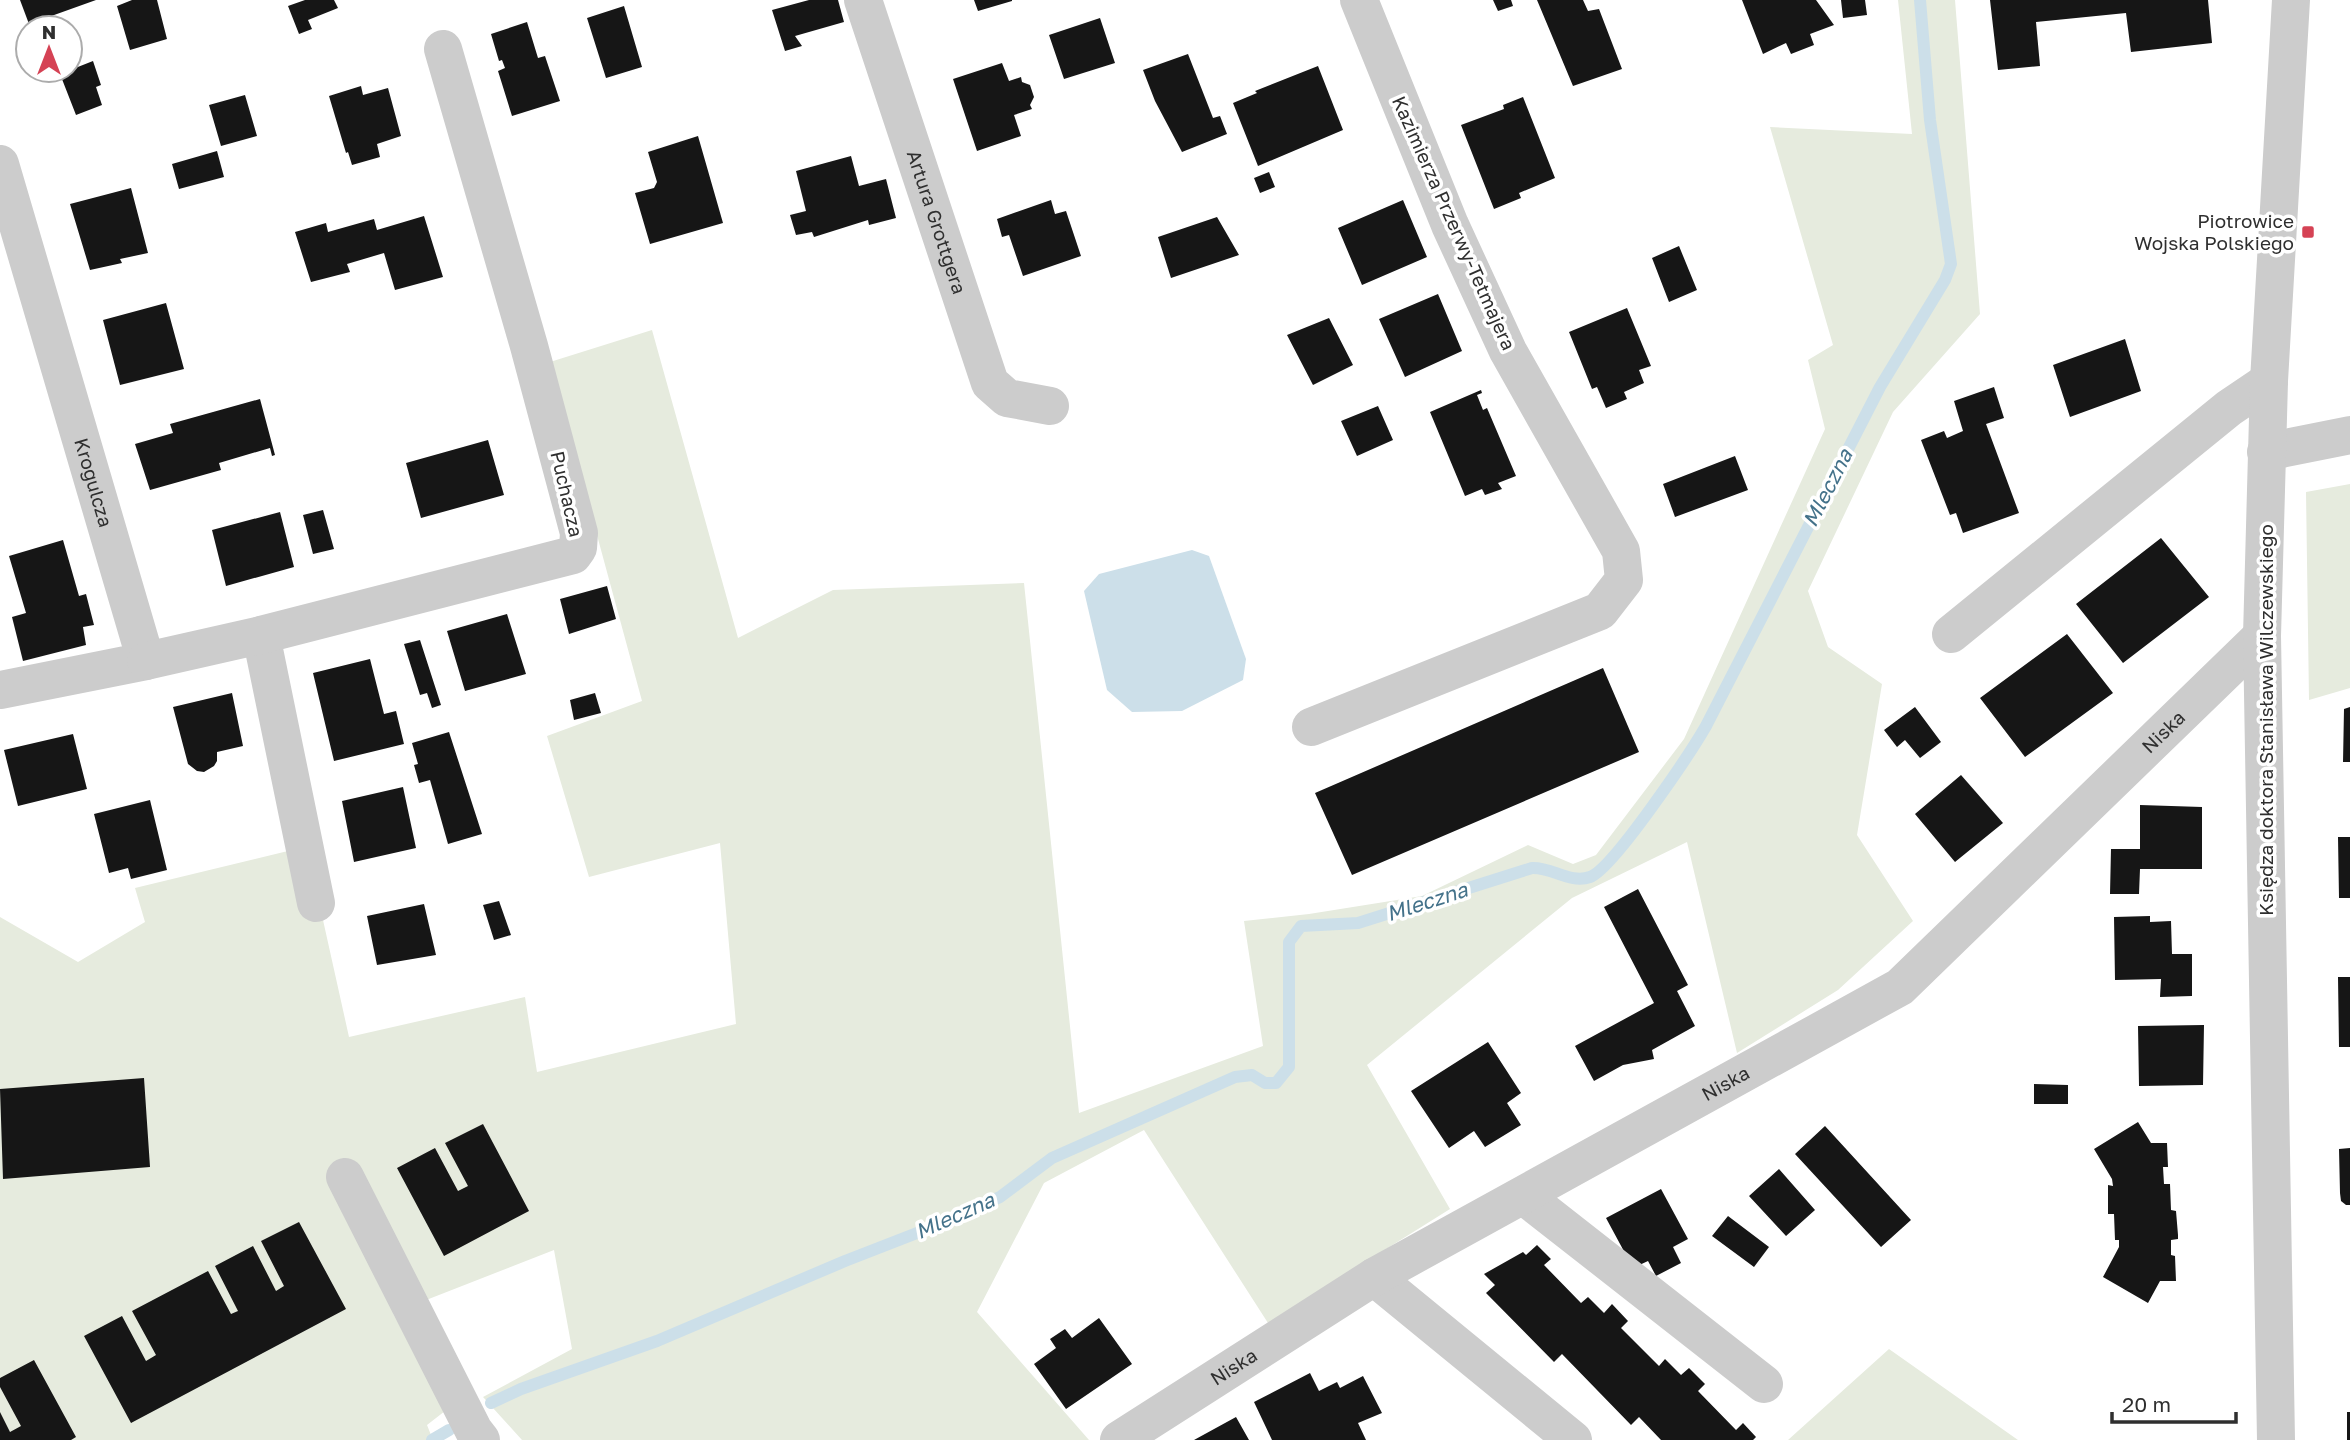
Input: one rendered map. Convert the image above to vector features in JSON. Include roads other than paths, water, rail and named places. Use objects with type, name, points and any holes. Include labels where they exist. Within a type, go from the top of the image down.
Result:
[{"type":"street","name":"Artura Grottgera","points":[[863,0],[990,383],[1007,398],[1050,406]]},
{"type":"street","name":"Kazimierza Przerwy-Tetmajera","points":[[1311,727],[1600,611],[1624,580],[1621,551],[1508,351],[1450,225],[1359,0]]},
{"type":"street","name":"Księdza doktora Stanisława Wilczewskiego","points":[[2276,1440],[2262,636],[2269,381],[2291,0]]},
{"type":"street","name":"Puchacza","points":[[146,661],[261,635],[573,555],[578,548],[579,533],[529,346],[443,49]]},
{"type":"street","name":"Krogulcza","points":[[0,164],[146,661]]},
{"type":"street","points":[[1951,634],[2229,408],[2269,381]]},
{"type":"street","points":[[2266,452],[2350,435]]},
{"type":"street","points":[[261,635],[316,903]]},
{"type":"street","name":"Niska","points":[[1119,1440],[1224,1370],[1374,1277],[1900,987],[2262,636]]},
{"type":"street","points":[[0,690],[146,661]]},
{"type":"street","points":[[345,1177],[481,1440]]},
{"type":"street","points":[[1524,1196],[1763,1384]]},
{"type":"street","points":[[1374,1277],[1573,1440]]},
{"type":"water","points":[[1192,550],[1209,556],[1246,659],[1243,680],[1182,711],[1132,712],[1107,690],[1084,591],[1099,574]]},
{"type":"waterway","name":"Mleczna","points":[[491,1403],[521,1389],[657,1341],[935,1226],[1000,1197],[1052,1158],[1235,1077],[1252,1075],[1265,1083],[1276,1083],[1289,1067],[1289,942],[1301,926],[1358,923],[1532,868],[1583,879],[1601,869],[1633,833],[1706,726],[1880,387],[1945,280],[1951,264],[1930,120],[1920,0]]},
{"type":"waterway","name":"Mleczna","points":[[432,1440],[449,1430]]},
{"type":"place","name":"Piotrowice Wojska Polskiego","points":[[2308,232]]}]
